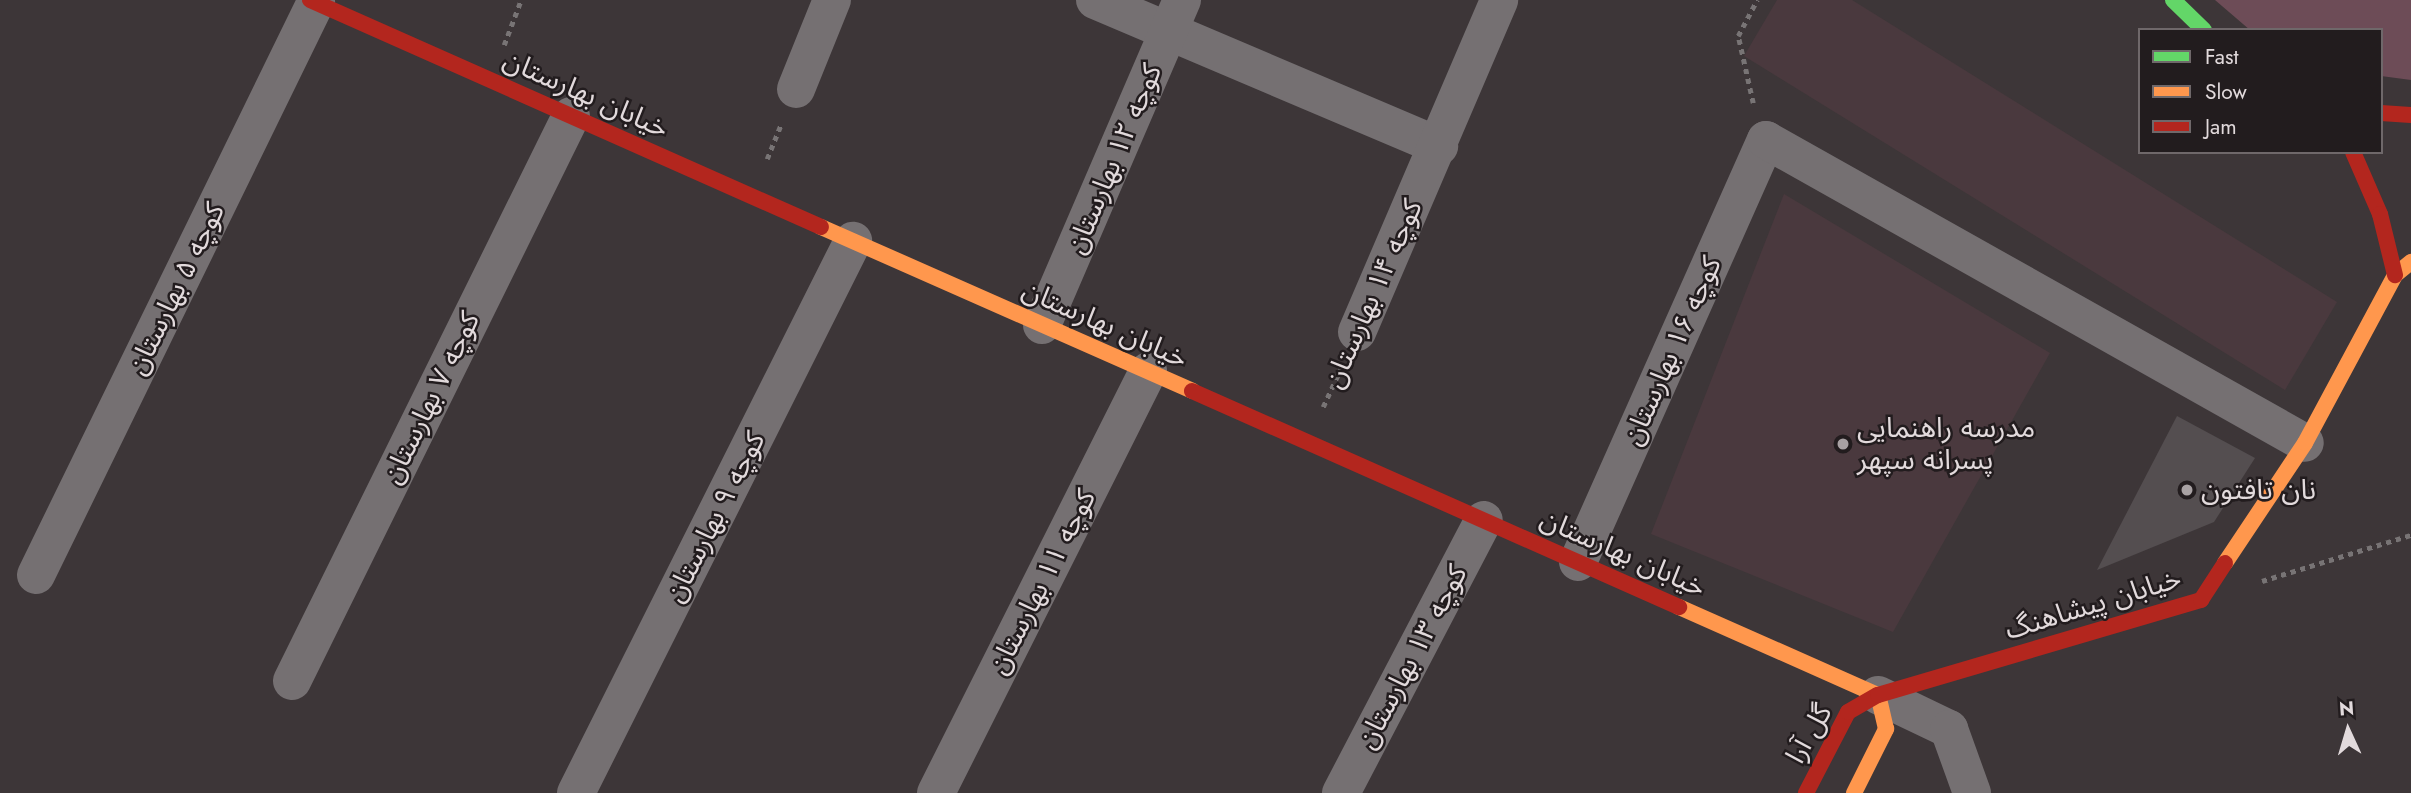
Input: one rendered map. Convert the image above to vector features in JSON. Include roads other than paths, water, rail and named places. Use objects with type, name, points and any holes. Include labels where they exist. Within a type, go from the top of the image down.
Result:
[{"type":"street","points":[[796,89],[832,0]]},
{"type":"street","points":[[1095,0],[1175,16],[1439,146]]},
{"type":"street","name":"کوچه ۱۴ بهارستان","points":[[1357,332],[1439,146],[1499,0]]},
{"type":"street","points":[[2172,0],[2202,28]]},
{"type":"street","name":"خیابان بهارستان","points":[[313,1],[1878,695]]},
{"type":"street","name":"کوچه ۵ بهارستان","points":[[36,575],[313,1]]},
{"type":"street","name":"کوچه ۱۲ بهارستان","points":[[1042,325],[1175,16]]},
{"type":"street","points":[[2383,113],[2411,115]]},
{"type":"street","name":"کوچه ۷ بهارستان","points":[[292,681],[571,116]]},
{"type":"street","name":"کوچه ۱۶ بهارستان","points":[[1578,562],[1766,140],[2305,443]]},
{"type":"street","points":[[2354,154],[2380,214],[2395,275]]},
{"type":"street","name":"کوچه ۹ بهارستان","points":[[576,793],[853,241]]},
{"type":"street","name":"خیابان پیشاهنگ","points":[[1878,695],[2201,600],[2305,443],[2395,275],[2411,262]]},
{"type":"street","name":"کوچه ۱۱ بهارستان","points":[[936,793],[1148,371]]},
{"type":"street","name":"کوچه ۱۳ بهارستان","points":[[1341,793],[1483,520]]},
{"type":"street","points":[[1854,793],[1886,729],[1878,695]]},
{"type":"street","points":[[1878,695],[1949,729],[1972,793]]},
{"type":"street","name":"گل آرا","points":[[1806,793],[1848,712],[1878,695]]},
{"type":"place","name":"مدرسه راهنمایی پسرانه سپهر","points":[[1843,444]]},
{"type":"place","name":"نان تافتون","points":[[2187,490]]}]
